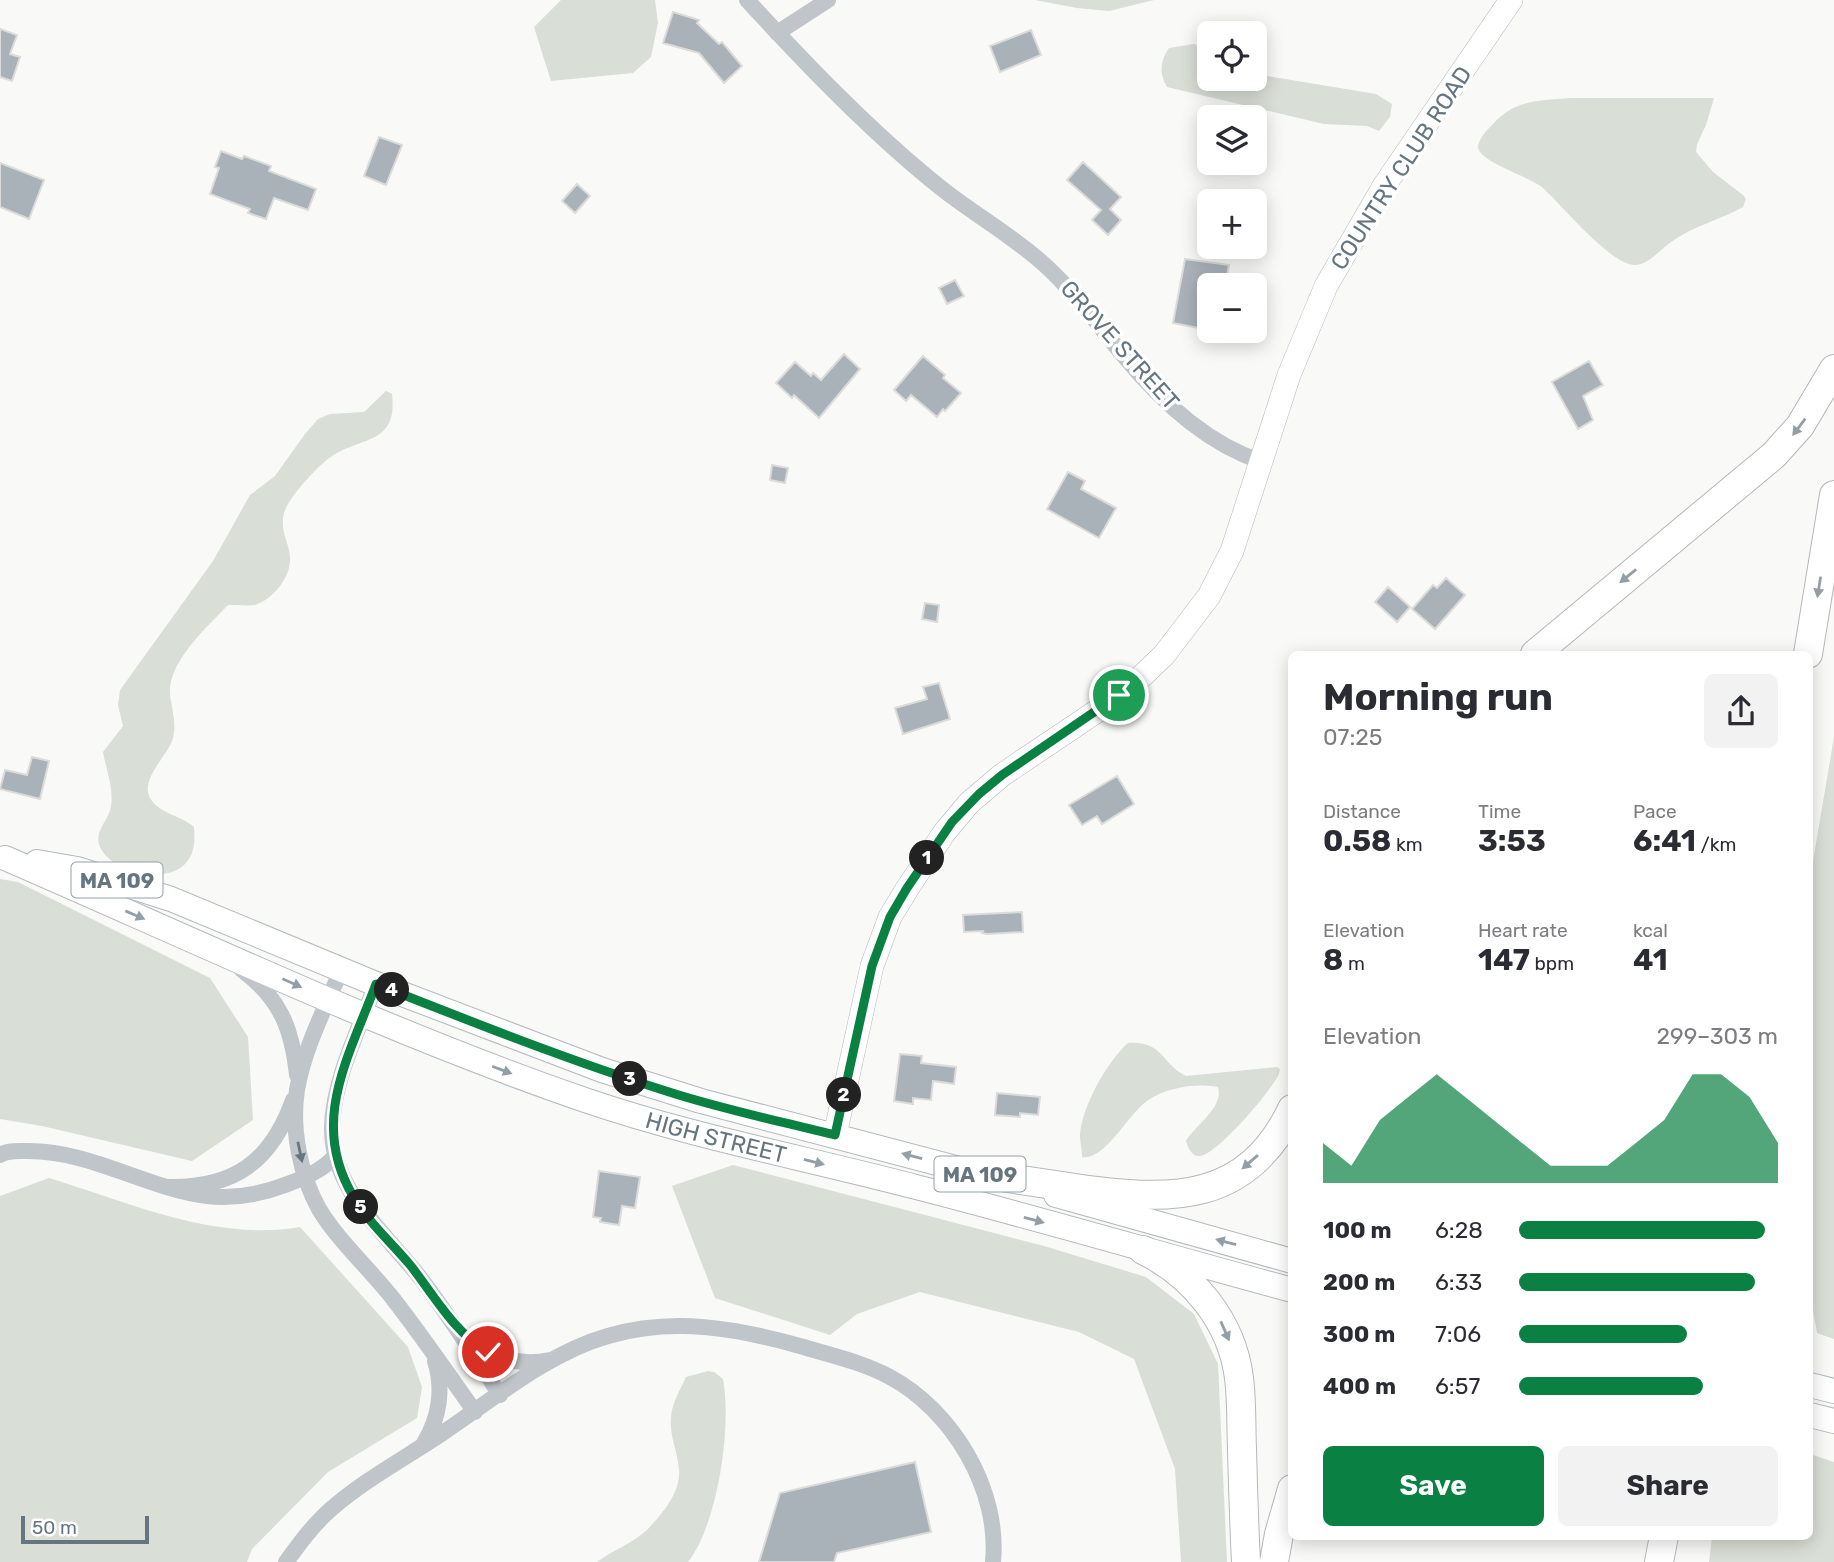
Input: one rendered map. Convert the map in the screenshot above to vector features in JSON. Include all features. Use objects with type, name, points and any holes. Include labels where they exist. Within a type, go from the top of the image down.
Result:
[{"type":"highway","points":[[1539,651],[1774,454],[1805,418],[1834,369]]},
{"type":"highway","points":[[1808,651],[1834,495]]},
{"type":"highway","points":[[977,1174],[1124,1194],[1161,1196],[1192,1193],[1219,1184],[1243,1169],[1273,1139],[1288,1115]]},
{"type":"highway","points":[[1143,1250],[1178,1271],[1197,1289],[1222,1324],[1233,1349],[1240,1392],[1245,1562]]},
{"type":"highway","points":[[1274,1562],[1288,1502]]},
{"type":"highway","points":[[1659,1562],[1663,1540]]},
{"type":"main road","name":"HIGH STREET","points":[[3,858],[365,1014],[515,1075],[630,1114],[915,1187],[1288,1289]]},
{"type":"main road","name":"HIGH STREET","points":[[3,858],[76,869],[196,908],[376,984],[634,1081],[1288,1260]]},
{"type":"main road","points":[[1813,1386],[1834,1391]]},
{"type":"main road","points":[[1813,1416],[1834,1421]]},
{"type":"street","name":"GROVE STREET","points":[[747,0],[867,121],[942,188],[1045,264],[1072,291],[1124,357],[1170,404],[1221,444],[1259,461]]},
{"type":"street","points":[[777,33],[828,0]]},
{"type":"street","name":"COUNTRY CLUB ROAD","points":[[1259,461],[1314,311],[1347,247],[1384,186],[1511,0]]},
{"type":"street","points":[[835,1135],[875,956],[890,917],[907,888],[944,833],[969,803],[1002,775],[1113,700],[1142,676],[1171,646],[1216,585],[1233,551],[1259,461]]},
{"type":"street","points":[[207,946],[248,974],[275,1002],[282,1014],[293,1045],[297,1136],[306,1178],[319,1208],[338,1235],[387,1292],[475,1412]]},
{"type":"street","points":[[169,1187],[218,1183],[251,1165],[275,1138],[297,1090],[303,1062],[341,970]]},
{"type":"street","points":[[376,984],[343,1074],[333,1116],[335,1156],[354,1198],[415,1271],[500,1395]]},
{"type":"street","points":[[0,1155],[7,1151],[36,1151],[77,1156],[169,1187],[235,1198],[263,1193],[306,1178],[322,1169],[335,1156]]},
{"type":"street","points":[[455,1326],[477,1346],[500,1357],[533,1363],[556,1358]]},
{"type":"street","points":[[286,1562],[308,1532],[329,1510],[556,1358],[608,1336],[646,1328],[707,1326],[768,1337],[848,1360],[884,1375],[927,1405],[943,1421],[969,1458],[985,1498],[991,1526],[993,1562]]},
{"type":"street","points":[[421,1447],[436,1417],[440,1393],[437,1367],[426,1343]]},
{"type":"shaded area","points":[[561,0],[655,0],[658,23],[651,57],[633,73],[551,81],[534,27]]},
{"type":"shaded area","points":[[1035,0],[1154,0],[1109,11]]},
{"type":"shaded area","points":[[1197,45],[1197,91],[1267,91],[1267,76],[1376,94],[1392,104],[1390,117],[1379,131],[1367,126],[1324,124],[1267,111],[1267,105],[1243,105],[1167,87],[1162,68],[1169,48]]},
{"type":"shaded area","points":[[1571,98],[1714,98],[1696,152],[1713,172],[1743,195],[1746,199],[1743,207],[1679,236],[1641,264],[1626,263],[1614,256],[1543,188],[1495,163],[1480,152],[1478,146],[1486,131],[1510,110],[1528,103]]},
{"type":"shaded area","points":[[386,391],[392,394],[392,411],[383,432],[328,459],[316,469],[287,506],[283,526],[290,560],[287,574],[279,587],[268,598],[255,605],[228,605],[200,634],[175,669],[170,693],[174,735],[151,776],[148,791],[150,798],[159,808],[194,827],[194,846],[189,859],[177,870],[153,874],[140,873],[116,864],[100,847],[98,836],[110,812],[112,799],[103,752],[123,726],[118,705],[120,690],[213,561],[250,495],[275,476],[318,419],[330,414],[364,412]]},
{"type":"shaded area","points":[[1834,737],[1834,1339],[1817,1333],[1813,1310],[1813,861]]},
{"type":"shaded area","points":[[0,879],[18,882],[210,978],[248,1037],[253,1120],[192,1161],[42,1126],[0,1119]]},
{"type":"shaded area","points":[[1128,1043],[1149,1045],[1186,1076],[1277,1067],[1280,1069],[1274,1082],[1255,1107],[1231,1134],[1208,1153],[1200,1156],[1193,1154],[1186,1141],[1208,1116],[1219,1095],[1218,1087],[1201,1086],[1174,1089],[1150,1099],[1109,1144],[1091,1156],[1082,1157],[1080,1135],[1085,1111],[1112,1061]]},
{"type":"shaded area","points":[[733,1165],[1044,1246],[1146,1277],[1194,1314],[1218,1364],[1227,1562],[1181,1562],[1175,1469],[1134,1359],[1079,1332],[920,1292],[857,1314],[830,1335],[715,1298],[672,1186]]},
{"type":"shaded area","points":[[49,1178],[141,1208],[204,1224],[268,1230],[300,1227],[408,1347],[422,1387],[417,1418],[328,1472],[252,1549],[247,1562],[0,1562],[0,1196]]},
{"type":"shaded area","points":[[708,1371],[723,1379],[726,1422],[715,1500],[698,1545],[688,1562],[597,1562],[641,1535],[669,1503],[679,1479],[671,1431],[673,1407],[686,1377]]},
{"type":"shaded area","points":[[1813,1455],[1834,1462],[1834,1562],[1709,1562],[1712,1540],[1813,1540]]},
{"type":"building","points":[[673,12],[699,20],[697,23],[719,44],[722,42],[742,66],[724,83],[699,53],[663,43]]},
{"type":"building","points":[[0,29],[17,35],[10,54],[20,57],[12,81],[0,77]]},
{"type":"building","points":[[1031,30],[1041,55],[1000,72],[990,46]]},
{"type":"building","points":[[379,137],[402,145],[386,185],[364,176]]},
{"type":"building","points":[[221,151],[271,166],[269,171],[316,189],[308,210],[274,198],[266,219],[248,213],[250,209],[210,194],[219,168],[215,167]]},
{"type":"building","points":[[1083,162],[1121,197],[1110,209],[1121,220],[1108,235],[1092,220],[1101,210],[1067,180]]},
{"type":"building","points":[[0,163],[44,180],[29,219],[0,207]]},
{"type":"building","points":[[577,184],[590,196],[575,213],[562,201]]},
{"type":"building","points":[[1185,259],[1229,265],[1227,273],[1197,273],[1197,328],[1173,323]]},
{"type":"building","points":[[955,280],[964,296],[947,304],[939,288]]},
{"type":"building","points":[[844,354],[860,369],[819,418],[776,383],[795,362],[811,376],[813,373],[821,380]]},
{"type":"building","points":[[923,356],[961,393],[937,417],[911,395],[906,401],[894,390]]},
{"type":"building","points":[[1589,361],[1603,385],[1583,396],[1593,420],[1578,429],[1552,382]]},
{"type":"building","points":[[772,465],[788,468],[785,483],[770,480]]},
{"type":"building","points":[[1068,472],[1085,481],[1081,489],[1116,508],[1099,538],[1047,509]]},
{"type":"building","points":[[1446,578],[1465,595],[1435,629],[1412,609],[1433,585],[1437,588]]},
{"type":"building","points":[[1388,587],[1410,607],[1397,622],[1375,602]]},
{"type":"building","points":[[925,603],[939,605],[937,622],[922,619]]},
{"type":"building","points":[[939,683],[950,719],[903,734],[895,708],[927,699],[923,687]]},
{"type":"building","points":[[32,757],[49,761],[40,799],[0,789],[5,770],[27,775]]},
{"type":"building","points":[[1117,776],[1134,804],[1102,824],[1097,816],[1082,825],[1069,805]]},
{"type":"building","points":[[1022,912],[1023,932],[964,932],[963,915]]},
{"type":"building","points":[[900,1054],[922,1056],[921,1063],[956,1067],[954,1084],[933,1081],[931,1100],[913,1098],[913,1104],[894,1101]]},
{"type":"building","points":[[997,1093],[1040,1097],[1038,1115],[995,1115]]},
{"type":"building","points":[[599,1171],[640,1177],[635,1208],[622,1206],[619,1225],[600,1222],[601,1218],[593,1217]]},
{"type":"building","points":[[915,1462],[931,1532],[837,1553],[834,1562],[759,1562],[780,1493]]},
{"type":"route","points":[[488,1352],[455,1326],[407,1262],[363,1210],[340,1171],[335,1156],[332,1129],[339,1088],[376,984],[634,1081],[733,1110],[835,1135],[878,945],[907,888],[952,822],[969,803],[1002,775],[1119,695]]}]
